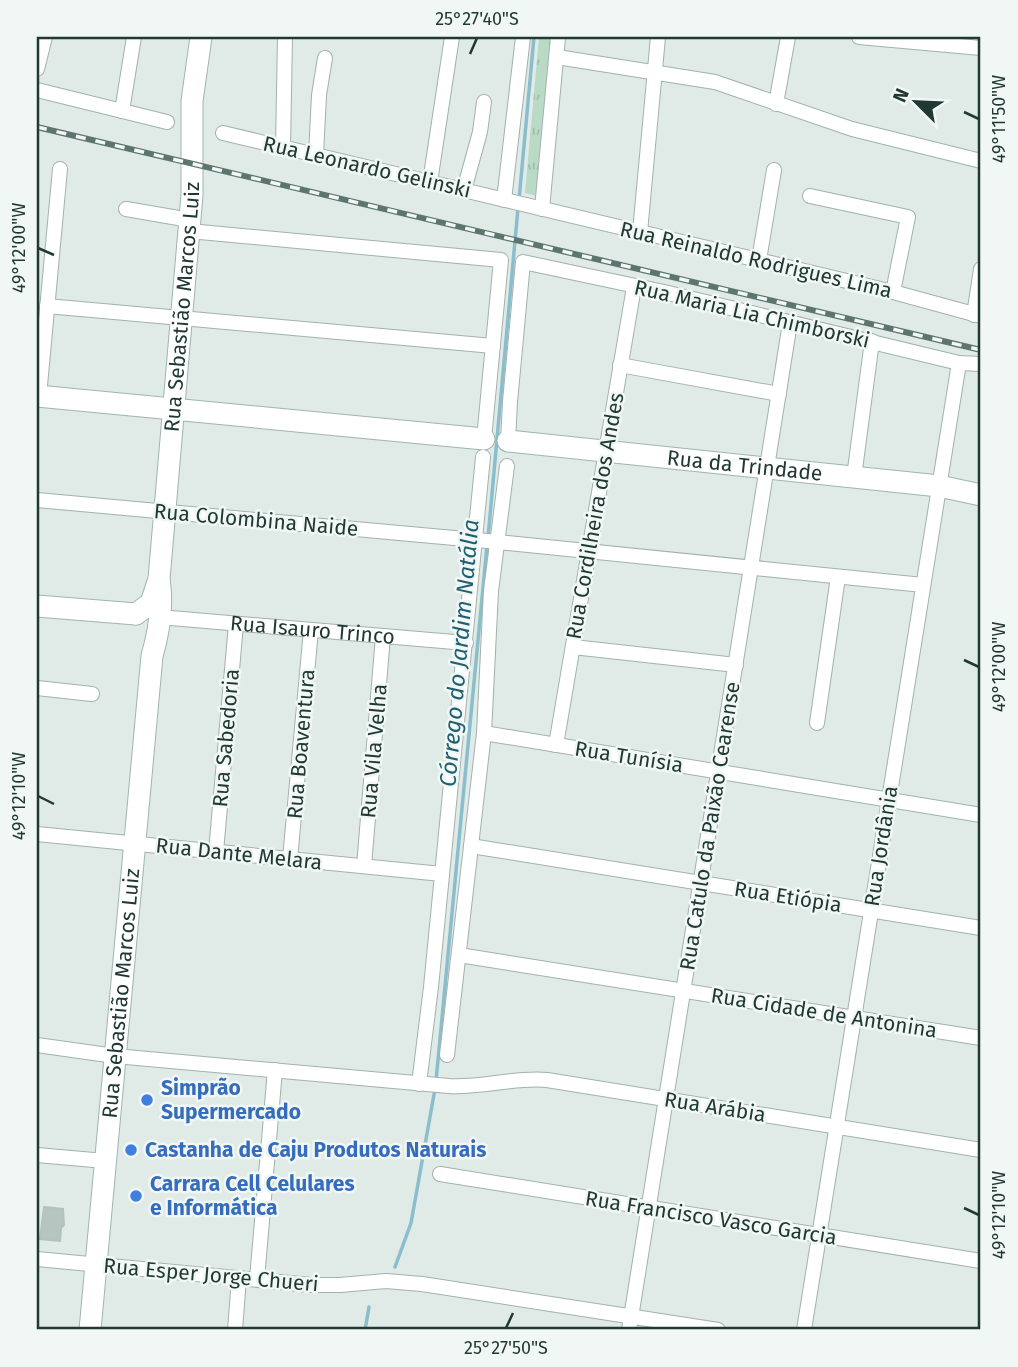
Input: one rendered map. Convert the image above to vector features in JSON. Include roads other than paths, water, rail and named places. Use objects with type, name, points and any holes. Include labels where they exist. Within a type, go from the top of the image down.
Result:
[{"type":"main road","name":"Rua Sebastião Marcos Luiz","points":[[90,1330],[152,656],[159,617],[164,512],[193,165],[192,100],[201,37]]},
{"type":"main road","points":[[38,396],[173,409],[484,448]]},
{"type":"main road","name":"Rua da Trindade","points":[[508,442],[939,486],[981,495]]},
{"type":"main road","name":"Rua Sebastião Marcos Luiz","points":[[152,656],[148,628],[136,614],[150,603],[159,579]]},
{"type":"main road","points":[[37,606],[136,614]]},
{"type":"street","points":[[37,69],[45,37]]},
{"type":"street","points":[[122,111],[134,37]]},
{"type":"street","points":[[283,147],[285,37]]},
{"type":"street","points":[[430,182],[452,37]]},
{"type":"street","points":[[507,200],[523,37]]},
{"type":"street","points":[[536,207],[558,37]]},
{"type":"street","points":[[640,232],[657,37]]},
{"type":"street","points":[[776,104],[788,37]]},
{"type":"street","points":[[859,37],[981,48]]},
{"type":"street","points":[[556,57],[715,82],[852,129],[981,161]]},
{"type":"street","points":[[316,155],[319,95],[325,58]]},
{"type":"street","points":[[37,90],[167,122]]},
{"type":"street","points":[[464,190],[477,145],[484,102]]},
{"type":"street","name":"Rua Leonardo Gelinski","points":[[223,133],[536,207]]},
{"type":"street","points":[[38,396],[60,169]]},
{"type":"street","points":[[759,260],[774,170]]},
{"type":"street","points":[[810,196],[908,217],[893,292]]},
{"type":"street","name":"Rua Reinaldo Rodrigues Lima","points":[[536,207],[893,292],[978,316]]},
{"type":"street","points":[[127,209],[189,226],[501,260],[466,643],[419,1083]]},
{"type":"street","name":"Rua Maria Lia Chimborski","points":[[508,442],[523,262],[664,292],[959,363],[981,364]]},
{"type":"street","points":[[978,316],[981,269]]},
{"type":"street","name":"Rua Cordilheira dos Andes","points":[[556,745],[634,287]]},
{"type":"street","points":[[47,306],[493,346]]},
{"type":"street","name":"Rua Catulo da Paixão Cearense","points":[[630,1323],[790,323]]},
{"type":"street","points":[[853,477],[873,341]]},
{"type":"street","name":"Rua Jordânia","points":[[804,1330],[959,363]]},
{"type":"street","points":[[620,365],[779,394]]},
{"type":"street","points":[[447,1055],[484,733],[490,601],[507,466]]},
{"type":"street","name":"Rua Colombina Naide","points":[[37,500],[498,542],[923,585]]},
{"type":"street","points":[[817,723],[838,577]]},
{"type":"street","name":"Rua Isauro Trinco","points":[[159,617],[466,643]]},
{"type":"street","name":"Rua Sabedoria","points":[[216,852],[236,624]]},
{"type":"street","name":"Rua Boaventura","points":[[290,859],[312,630]]},
{"type":"street","name":"Rua Vila Velha","points":[[364,866],[383,636]]},
{"type":"street","points":[[573,648],[736,665]]},
{"type":"street","points":[[37,695],[37,688],[92,694]]},
{"type":"street","name":"Rua Tunísia","points":[[484,733],[981,815]]},
{"type":"street","name":"Rua Dante Melara","points":[[37,834],[442,874]]},
{"type":"street","name":"Rua Etiópia","points":[[471,846],[981,928]]},
{"type":"street","name":"Rua Cidade de Antonina","points":[[459,955],[981,1038]]},
{"type":"street","name":"Rua Arábia","points":[[37,1045],[115,1056],[449,1086],[476,1087],[535,1079],[981,1150]]},
{"type":"street","points":[[257,1279],[275,1070]]},
{"type":"street","points":[[37,1155],[105,1161]]},
{"type":"street","name":"Rua Francisco Vasco Garcia","points":[[440,1174],[981,1261]]},
{"type":"street","name":"Rua Esper Jorge Chueri","points":[[37,1259],[326,1285],[386,1281],[437,1286],[630,1323],[718,1330]]},
{"type":"street","points":[[235,1330],[239,1278]]},
{"type":"waterway","name":"Córrego do Jardim Natália","points":[[519,200],[534,37]]},
{"type":"waterway","name":"Córrego do Jardim Natália","points":[[488,538],[518,208]]},
{"type":"waterway","name":"Córrego do Jardim Natália","points":[[436,1081],[487,546]]},
{"type":"waterway","name":"Córrego do Jardim Natália","points":[[395,1267],[411,1223],[435,1089]]},
{"type":"waterway","name":"Córrego do Jardim Natália","points":[[365,1330],[369,1307]]},
{"type":"railway","points":[[37,127],[981,350]]},
{"type":"place","name":"Simprão Supermercado","points":[[147,1100]]},
{"type":"place","name":"Castanha de Caju Produtos Naturais","points":[[131,1150]]},
{"type":"place","name":"Carrara Cell Celulares e Informática","points":[[136,1196]]}]
